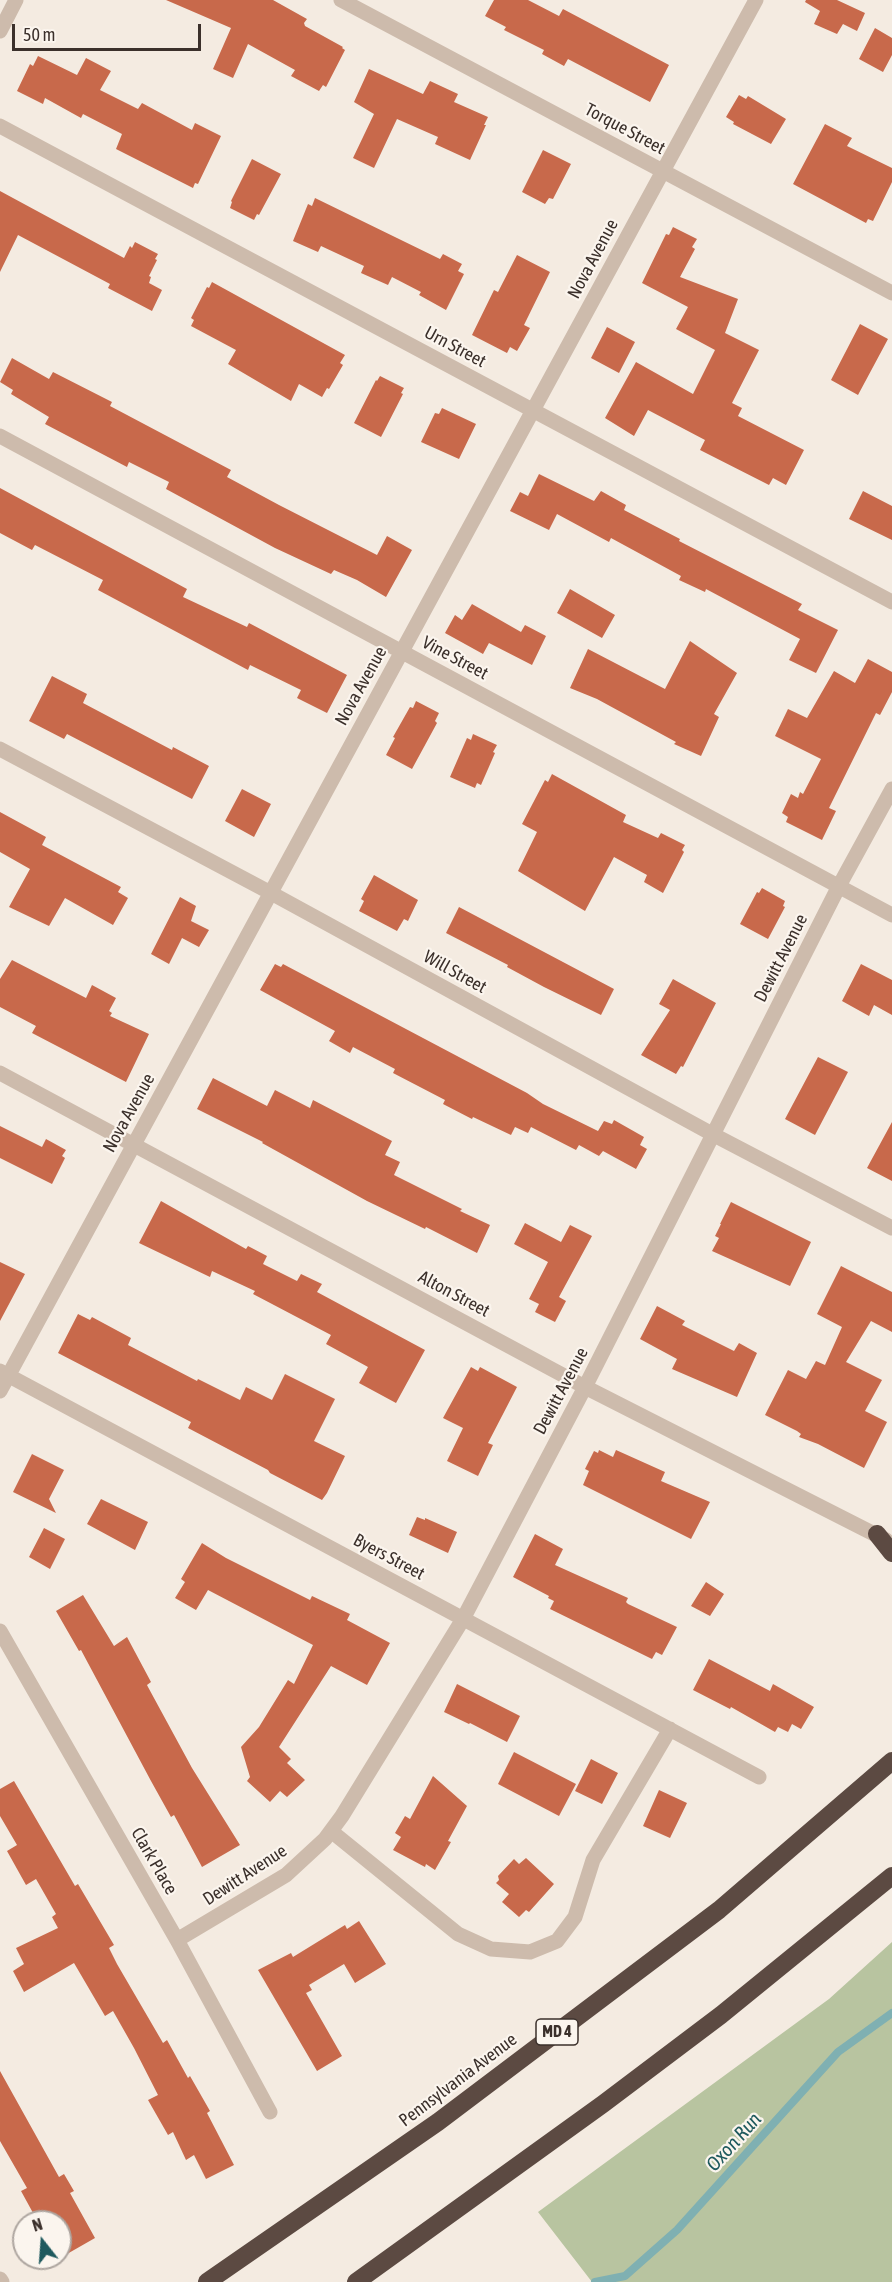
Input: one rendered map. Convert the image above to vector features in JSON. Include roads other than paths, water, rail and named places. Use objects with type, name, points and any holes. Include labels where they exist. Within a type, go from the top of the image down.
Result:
[{"type":"highway","points":[[887,1539],[892,1553]]},
{"type":"highway","points":[[847,1800],[892,1750]]},
{"type":"highway","name":"Pennsylvania Avenue","points":[[207,2282],[438,2122],[719,1910],[892,1761]]},
{"type":"highway","points":[[356,2282],[703,2029],[892,1875]]},
{"type":"street","points":[[0,31],[16,0]]},
{"type":"street","name":"Torque Street","points":[[340,0],[892,293]]},
{"type":"street","name":"Nova Avenue","points":[[0,1391],[4,1374],[134,1144],[756,0]]},
{"type":"street","name":"Urn Street","points":[[0,126],[892,602]]},
{"type":"street","name":"Vine Street","points":[[0,436],[892,915]]},
{"type":"street","name":"Will Street","points":[[0,749],[271,893],[714,1135],[892,1228]]},
{"type":"street","name":"Dewitt Avenue","points":[[177,1940],[286,1875],[332,1831],[463,1619],[585,1387],[839,886],[892,789]]},
{"type":"street","name":"Alton Street","points":[[0,1073],[585,1387],[887,1539]]},
{"type":"street","name":"Byers Street","points":[[4,1374],[759,1777]]},
{"type":"street","name":"Clark Place","points":[[0,1631],[177,1940],[270,2112]]},
{"type":"street","points":[[332,1831],[459,1934],[491,1948],[530,1952],[557,1941],[575,1917],[593,1860],[670,1730]]},
{"type":"waterway","name":"Oxon Run","points":[[595,2282],[625,2276],[677,2230],[838,2052],[892,2013]]}]
